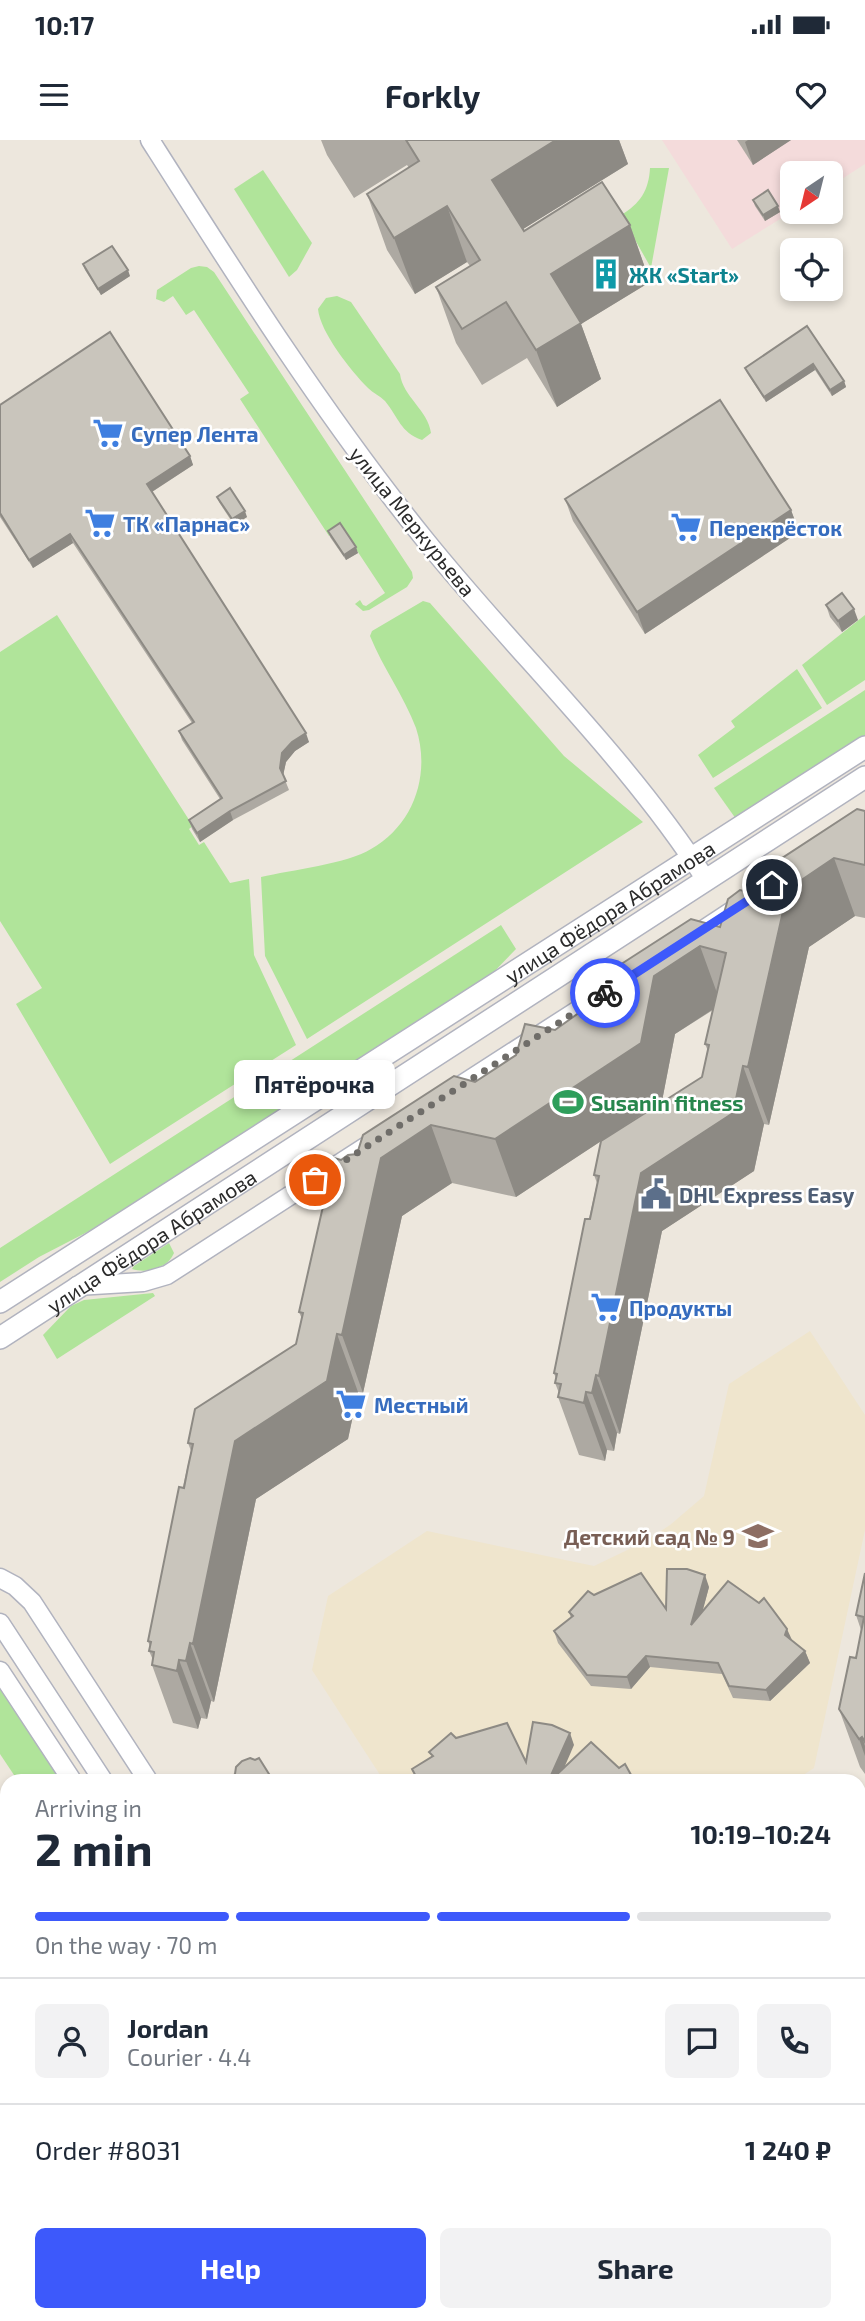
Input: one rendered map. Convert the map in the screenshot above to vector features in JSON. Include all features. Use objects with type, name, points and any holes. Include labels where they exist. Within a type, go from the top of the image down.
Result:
[{"type":"street","name":"улица Меркурьева","points":[[150,140],[340,431],[453,574],[641,788],[706,880]]},
{"type":"street","name":"улица Фёдора Абрамова","points":[[0,1302],[865,747]]},
{"type":"street","name":"улица Фёдора Абрамова","points":[[0,1338],[865,777]]},
{"type":"street","points":[[683,943],[761,892]]},
{"type":"street","points":[[429,1106],[627,979]]},
{"type":"street","points":[[77,1286],[143,1282],[167,1275],[396,1128]]},
{"type":"street","points":[[0,1578],[15,1586],[32,1602],[144,1774]]},
{"type":"street","points":[[0,1623],[99,1774]]},
{"type":"street","points":[[0,1671],[68,1774]]},
{"type":"shaded area","points":[[662,140],[865,140],[865,164],[844,178],[844,161],[780,161],[780,219],[732,249]]},
{"type":"shaded area","name":"Детский сад № 9","points":[[810,1331],[865,1415],[865,1530],[814,1768],[805,1774],[379,1774],[312,1670],[328,1596],[427,1531],[594,1566],[644,1542],[670,1525],[704,1496],[729,1384]]},
{"type":"green space","points":[[650,168],[669,168],[651,268],[621,215],[642,196],[648,183]]},
{"type":"green space","points":[[263,170],[312,243],[297,270],[289,277],[234,189]]},
{"type":"green space","points":[[199,266],[214,272],[412,572],[413,578],[407,587],[369,610],[363,611],[355,604],[360,600],[366,606],[385,593],[342,528],[329,536],[240,399],[249,393],[194,310],[186,315],[173,296],[164,302],[156,299],[157,290],[191,268]]},
{"type":"green space","points":[[337,296],[351,302],[400,374],[406,390],[429,425],[431,433],[422,440],[404,429],[385,401],[361,381],[330,340],[318,309],[326,298]]},
{"type":"green space","points":[[423,601],[430,603],[564,756],[643,822],[307,1039],[265,956],[261,877],[334,863],[361,854],[386,839],[408,812],[420,780],[420,745],[411,716],[370,636],[372,631]]},
{"type":"green space","points":[[57,615],[193,826],[189,829],[199,845],[204,842],[230,883],[249,879],[254,955],[296,1045],[110,1164],[16,1004],[42,988],[0,921],[0,652]]},
{"type":"green space","points":[[865,615],[865,680],[827,705],[802,665]]},
{"type":"green space","points":[[797,669],[822,708],[713,778],[698,755],[735,727],[731,721]]},
{"type":"green space","points":[[865,690],[865,736],[736,819],[714,788]]},
{"type":"green space","points":[[501,925],[516,949],[487,979],[124,1213],[39,1257],[0,1282],[0,1248]]},
{"type":"green space","points":[[169,1243],[174,1253],[167,1263],[150,1270],[132,1269],[134,1266]]},
{"type":"green space","points":[[153,1293],[155,1296],[57,1359],[43,1335],[71,1306],[84,1300]]},
{"type":"green space","points":[[0,1688],[56,1774],[13,1774],[0,1754]]},
{"type":"building","points":[[406,140],[556,140],[492,180],[524,231],[602,182],[630,225],[551,274],[581,323],[536,350],[506,302],[462,329],[436,287],[480,260],[447,206],[394,238],[367,194],[419,161]]},
{"type":"building","points":[[768,190],[778,206],[763,215],[753,200]]},
{"type":"building","points":[[112,246],[128,270],[98,289],[83,264]]},
{"type":"building","points":[[807,326],[844,381],[830,390],[813,364],[764,397],[745,368]]},
{"type":"building","points":[[110,332],[190,456],[147,484],[306,733],[282,753],[280,768],[286,781],[230,811],[197,833],[189,820],[222,798],[179,731],[194,722],[70,534],[29,560],[0,513],[0,405]]},
{"type":"building","name":"Перекрёсток","points":[[720,400],[791,510],[637,612],[565,499]]},
{"type":"building","points":[[230,488],[245,511],[232,519],[217,497]]},
{"type":"building","points":[[340,523],[356,547],[344,555],[328,531]]},
{"type":"building","points":[[842,593],[854,609],[838,621],[826,605]]},
{"type":"building","points":[[857,809],[865,811],[865,865],[834,858],[788,889],[748,1067],[743,1066],[733,1113],[641,1173],[599,1376],[596,1375],[592,1393],[586,1392],[584,1403],[558,1397],[561,1384],[555,1383],[557,1374],[554,1373],[585,1219],[590,1219],[599,1176],[594,1175],[601,1141],[702,1077],[709,1045],[705,1044],[726,953],[700,946],[654,976],[641,1043],[495,1139],[431,1125],[381,1158],[342,1335],[337,1334],[327,1381],[235,1441],[193,1644],[190,1643],[186,1661],[179,1660],[177,1671],[152,1665],[154,1652],[149,1651],[151,1642],[148,1641],[179,1487],[184,1488],[193,1444],[188,1443],[195,1409],[296,1344],[303,1313],[299,1312],[334,1158],[341,1160],[348,1155],[357,1154],[363,1135],[454,1076],[475,1082],[516,1055],[525,1024],[555,1030],[594,1002],[598,979],[691,919],[720,927],[728,899],[740,890],[748,892],[763,886],[770,866]]},
{"type":"building","points":[[667,1569],[687,1569],[705,1575],[691,1625],[728,1581],[759,1603],[764,1598],[787,1629],[785,1635],[805,1651],[766,1690],[729,1686],[718,1663],[646,1656],[627,1677],[587,1675],[554,1631],[573,1616],[569,1612],[588,1591],[594,1595],[641,1573],[666,1609]]},
{"type":"building","points":[[865,1573],[865,1742],[862,1737],[859,1739],[839,1709],[850,1657],[856,1658],[864,1617],[856,1615]]},
{"type":"building","points":[[533,1722],[552,1725],[570,1733],[552,1774],[415,1774],[412,1769],[433,1756],[429,1752],[451,1733],[456,1738],[507,1723],[526,1762]]},
{"type":"building","points":[[591,1742],[619,1768],[625,1764],[631,1774],[557,1774]]},
{"type":"building","points":[[259,1758],[269,1774],[235,1774],[236,1767],[242,1761]]},
{"type":"way so far","points":[[315,1180],[605,993]]},
{"type":"place","name":"ЖК «Start»","points":[[606,274]]},
{"type":"place","name":"Супер Лента","points":[[108,433]]},
{"type":"place","name":"ТК «Парнас»","points":[[100,523]]},
{"type":"place","name":"Перекрёсток","points":[[686,527]]},
{"type":"place","name":"Susanin fitness","points":[[568,1102]]},
{"type":"place","name":"Пятёрочка","points":[[315,1180]]},
{"type":"place","name":"DHL Express Easy","points":[[656,1194]]},
{"type":"place","name":"Продукты","points":[[606,1307]]},
{"type":"place","name":"Местный","points":[[351,1404]]},
{"type":"place","name":"Детский сад № 9","points":[[758,1536]]},
{"type":"route","points":[[605,993],[772,885]]}]
